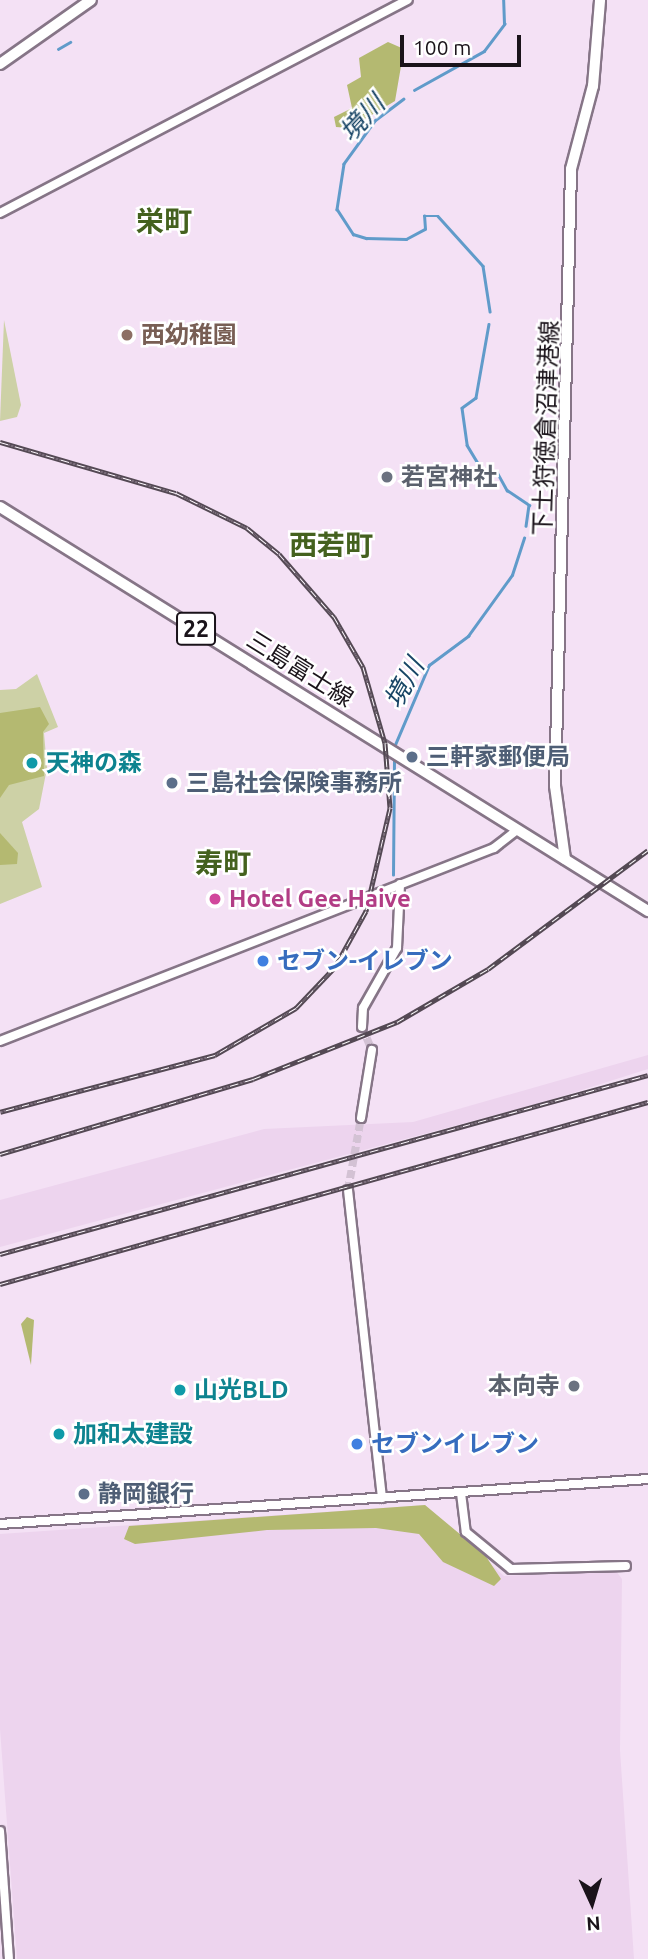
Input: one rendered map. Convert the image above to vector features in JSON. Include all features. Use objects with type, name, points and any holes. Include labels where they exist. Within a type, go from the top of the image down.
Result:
[{"type":"main road","points":[[0,64],[91,0]]},
{"type":"main road","name":"下土狩徳倉沼津港線","points":[[565,859],[555,786],[571,169],[593,86],[600,0]]},
{"type":"main road","name":"三島富士線","points":[[0,507],[648,911]]},
{"type":"street","points":[[0,213],[408,0]]},
{"type":"street","points":[[0,1041],[494,848],[517,830]]},
{"type":"street","points":[[362,1027],[363,1008],[397,948],[400,884]]},
{"type":"street","points":[[361,1118],[372,1050]]},
{"type":"street","points":[[348,1190],[382,1498]]},
{"type":"street","points":[[0,1524],[648,1479]]},
{"type":"street","points":[[461,1493],[466,1532],[511,1569],[626,1566]]},
{"type":"street","points":[[0,1831],[9,1959]]},
{"type":"shaded area","points":[[648,1055],[648,1069],[544,1102],[0,1247],[0,1200],[264,1129],[413,1122]]},
{"type":"shaded area","points":[[425,1505],[504,1576],[616,1571],[622,1579],[620,1750],[634,1959],[17,1959],[0,1729],[0,1534]]},
{"type":"green space","points":[[388,42],[404,49],[395,101],[350,128],[336,127],[334,117],[352,108],[347,85],[361,77],[359,58]]},
{"type":"green space","points":[[4,320],[21,405],[17,417],[0,421]]},
{"type":"green space","points":[[37,674],[58,727],[44,733],[47,768],[39,809],[22,822],[42,887],[0,904],[0,690],[16,689]]},
{"type":"green space","points":[[40,707],[49,724],[43,732],[44,776],[9,785],[0,798],[0,713]]},
{"type":"green space","points":[[0,833],[18,853],[17,864],[0,865]]},
{"type":"green space","points":[[27,1317],[34,1320],[31,1365],[21,1324]]},
{"type":"green space","points":[[425,1505],[485,1555],[501,1579],[494,1586],[443,1562],[419,1534],[376,1528],[267,1530],[135,1544],[124,1539],[129,1526]]},
{"type":"waterway","name":"境川","points":[[414,90],[484,51],[504,24],[503,0]]},
{"type":"waterway","points":[[58,49],[70,42]]},
{"type":"waterway","name":"境川","points":[[404,99],[375,121],[344,164],[337,209],[353,234],[366,238],[406,239],[425,229],[424,216],[438,216],[483,266],[490,311]]},
{"type":"waterway","name":"境川","points":[[489,324],[476,398],[462,408],[467,445],[484,473],[497,472],[507,490],[529,505],[526,526]]},
{"type":"waterway","name":"境川","points":[[394,747],[429,665],[468,636],[512,575],[524,538]]},
{"type":"waterway","name":"境川","points":[[393,875],[394,757]]},
{"type":"tunnel","points":[[362,1027],[372,1050]]},
{"type":"tunnel","points":[[348,1190],[361,1118]]},
{"type":"railway","points":[[0,442],[176,493],[247,528],[279,554],[334,617],[363,667],[385,743],[390,808],[366,911],[335,967],[296,1008],[215,1055],[0,1112]]},
{"type":"railway","points":[[0,1154],[253,1079],[397,1022],[488,969],[648,850]]},
{"type":"railway","points":[[0,1254],[648,1075]]},
{"type":"railway","points":[[0,1284],[648,1102]]},
{"type":"place","name":"西幼稚園","points":[[127,335]]},
{"type":"place","name":"若宮神社","points":[[387,477]]},
{"type":"place","name":"三軒家郵便局","points":[[412,757]]},
{"type":"place","name":"天神の森","points":[[32,763]]},
{"type":"place","name":"三島社会保険事務所","points":[[172,783]]},
{"type":"place","name":"Hotel Gee Haive","points":[[215,899]]},
{"type":"place","name":"セブン-イレブン","points":[[263,961]]},
{"type":"place","name":"本向寺","points":[[574,1386]]},
{"type":"place","name":"山光BLD","points":[[180,1390]]},
{"type":"place","name":"加和太建設","points":[[59,1434]]},
{"type":"place","name":"セブンイレブン","points":[[357,1444]]},
{"type":"place","name":"静岡銀行","points":[[84,1494]]},
{"type":"district","name":"栄町","points":[[164,221]]},
{"type":"district","name":"西若町","points":[[331,545]]},
{"type":"district","name":"寿町","points":[[223,863]]}]
